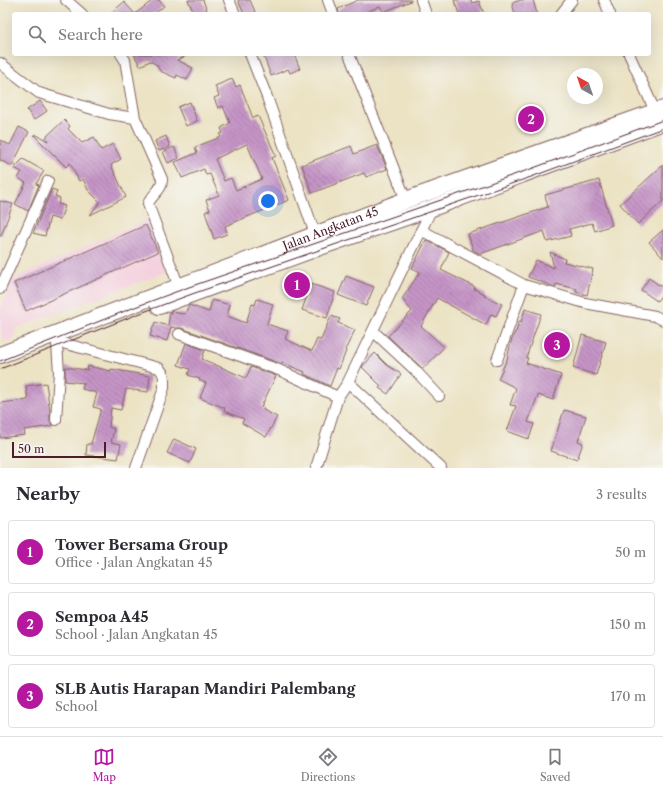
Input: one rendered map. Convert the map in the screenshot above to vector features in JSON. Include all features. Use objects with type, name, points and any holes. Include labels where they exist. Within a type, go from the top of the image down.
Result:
[{"type":"main road","name":"Jalan Angkatan 45","points":[[0,356],[406,200],[660,114]]},
{"type":"main road","name":"Jalan Angkatan 45","points":[[0,366],[311,250],[432,208],[660,114]]},
{"type":"street","points":[[66,0],[80,12]]},
{"type":"street","points":[[229,0],[234,12]]},
{"type":"street","points":[[328,0],[332,12]]},
{"type":"street","points":[[421,0],[425,12]]},
{"type":"street","points":[[563,12],[572,0]]},
{"type":"street","points":[[604,0],[609,12]]},
{"type":"street","points":[[122,56],[125,60],[135,118],[162,179],[160,188],[148,204],[179,287]]},
{"type":"street","points":[[251,56],[267,97],[315,234]]},
{"type":"street","points":[[350,56],[406,200]]},
{"type":"street","points":[[630,56],[660,114]]},
{"type":"street","points":[[0,63],[40,93],[109,114],[135,118]]},
{"type":"street","points":[[0,289],[48,181]]},
{"type":"street","points":[[316,468],[338,396],[348,382],[432,208]]},
{"type":"street","points":[[421,230],[524,285],[585,303],[655,316],[663,320]]},
{"type":"street","points":[[497,360],[524,285]]},
{"type":"street","points":[[372,331],[414,369],[439,396]]},
{"type":"street","points":[[179,334],[279,370],[338,396]]},
{"type":"street","points":[[56,420],[59,344],[159,368],[164,375],[164,388],[136,468]]},
{"type":"street","points":[[348,382],[441,468]]},
{"type":"shaded area","points":[[148,219],[167,272],[14,329],[16,338],[4,342],[0,331],[0,311],[10,283],[15,278]]},
{"type":"building","points":[[153,0],[159,0],[164,6],[156,12],[138,12]]},
{"type":"building","points":[[188,0],[203,0],[207,12],[193,12]]},
{"type":"building","points":[[238,0],[250,0],[255,12],[243,12]]},
{"type":"building","points":[[358,0],[411,0],[383,12],[380,6],[367,12],[339,12],[338,9]]},
{"type":"building","points":[[454,0],[471,0],[472,3],[479,1],[483,12],[458,12]]},
{"type":"building","points":[[521,0],[533,0],[536,12],[514,12],[512,3]]},
{"type":"building","points":[[124,2],[133,12],[112,12]]},
{"type":"building","points":[[135,56],[186,56],[177,60],[193,68],[187,80],[177,75],[176,78],[160,71],[157,65],[150,61],[140,66]]},
{"type":"building","points":[[264,56],[295,56],[300,69],[290,73],[288,69],[271,76]]},
{"type":"building","points":[[232,79],[236,87],[240,85],[253,118],[258,116],[276,156],[272,158],[289,200],[225,226],[227,234],[214,239],[205,212],[210,210],[206,200],[219,195],[210,174],[206,175],[204,169],[182,178],[175,162],[197,153],[195,147],[221,137],[220,134],[223,133],[221,128],[230,123],[223,106],[218,108],[214,98],[219,96],[215,86]],"holes":[[[247,144],[262,179],[236,190],[231,178],[224,181],[215,159]]]},
{"type":"building","points":[[40,101],[47,111],[34,120],[27,110]]},
{"type":"building","points":[[190,102],[197,121],[186,126],[178,107]]},
{"type":"building","points":[[64,120],[70,126],[68,129],[82,143],[94,137],[101,150],[113,144],[121,159],[111,165],[126,197],[90,215],[100,202],[88,190],[83,179],[79,181],[70,163],[66,167],[34,135],[35,134],[48,141],[46,137]]},
{"type":"building","points":[[19,127],[29,132],[12,166],[0,160],[0,140],[10,145]]},
{"type":"building","points":[[166,136],[170,147],[159,151],[155,141]]},
{"type":"building","points":[[377,145],[387,169],[366,177],[364,173],[312,193],[302,165],[351,146],[354,154]]},
{"type":"building","points":[[174,147],[179,158],[168,163],[163,152]]},
{"type":"building","points":[[23,159],[44,171],[36,184],[39,185],[28,211],[15,204],[26,183],[18,178],[22,172],[14,168]]},
{"type":"building","points":[[663,165],[663,201],[638,224],[620,204]]},
{"type":"building","points":[[599,180],[612,225],[595,231],[592,223],[569,229],[571,236],[547,242],[544,231],[480,254],[473,250],[468,234],[548,207],[545,195]]},
{"type":"building","points":[[52,189],[57,191],[55,196],[60,198],[58,204],[65,206],[60,220],[50,217],[45,236],[33,233]]},
{"type":"building","points":[[0,201],[13,204],[1,236],[0,236]]},
{"type":"building","points":[[146,225],[158,252],[26,311],[14,283]]},
{"type":"building","points":[[663,230],[663,258],[649,242]]},
{"type":"building","points":[[426,240],[449,252],[441,270],[475,287],[474,289],[485,294],[484,296],[502,304],[496,316],[491,314],[486,325],[437,298],[421,326],[444,347],[423,369],[388,336],[412,311],[402,299],[420,272],[412,268]]},
{"type":"building","points":[[550,252],[565,259],[564,262],[593,269],[587,295],[576,292],[577,289],[556,284],[555,287],[528,277],[536,260],[554,268]]},
{"type":"building","points":[[346,276],[374,287],[366,306],[338,295]]},
{"type":"building","points":[[649,278],[663,288],[663,293],[657,301],[641,290]]},
{"type":"building","points":[[311,284],[335,292],[327,318],[302,310]]},
{"type":"building","points":[[257,299],[273,304],[267,324],[288,331],[285,339],[312,351],[317,339],[321,340],[331,316],[340,319],[338,323],[355,330],[345,350],[346,351],[339,369],[337,368],[330,386],[304,374],[305,372],[283,363],[282,364],[181,328],[171,327],[167,341],[150,336],[155,322],[168,326],[170,312],[185,314],[189,305],[209,312],[212,300],[230,305],[227,316],[246,323],[252,304],[255,305]]},
{"type":"building","points":[[525,309],[541,314],[526,358],[528,358],[526,363],[561,375],[553,400],[538,395],[528,422],[534,424],[529,439],[507,431],[516,406],[510,405],[516,388],[498,379],[507,359],[511,342],[519,321],[521,322]]},
{"type":"building","points":[[582,335],[606,342],[596,375],[573,368]]},
{"type":"building","points":[[186,343],[205,350],[202,359],[246,378],[251,367],[276,376],[261,407],[264,408],[263,410],[277,417],[266,437],[242,423],[244,419],[224,411],[225,408],[200,398],[206,383],[199,380],[200,379],[188,375],[190,369],[178,365]]},
{"type":"building","points":[[375,353],[387,365],[401,374],[388,394],[379,388],[381,386],[362,367]]},
{"type":"building","points":[[88,366],[111,371],[111,369],[150,376],[148,392],[126,389],[121,410],[111,408],[109,427],[114,429],[111,442],[121,444],[118,459],[86,455],[87,444],[91,444],[101,409],[93,407],[97,393],[82,389],[84,383],[65,381],[65,367],[87,370]]},
{"type":"building","points":[[46,383],[52,426],[24,430],[25,435],[0,438],[0,403],[28,400],[26,386]]},
{"type":"building","points":[[564,410],[586,416],[578,441],[583,443],[577,460],[551,451]]},
{"type":"building","points":[[174,439],[196,449],[190,463],[167,453]]},
{"type":"tram line","points":[[0,361],[189,287],[528,170],[663,120]]},
{"type":"tram line","points":[[0,369],[192,294],[531,177],[663,128]]},
{"type":"place","name":"Sempoa A45","points":[[531,119]]},
{"type":"place","name":"Tower Bersama Group","points":[[297,285]]},
{"type":"place","name":"SLB Autis Harapan Mandiri Palembang","points":[[557,345]]}]
